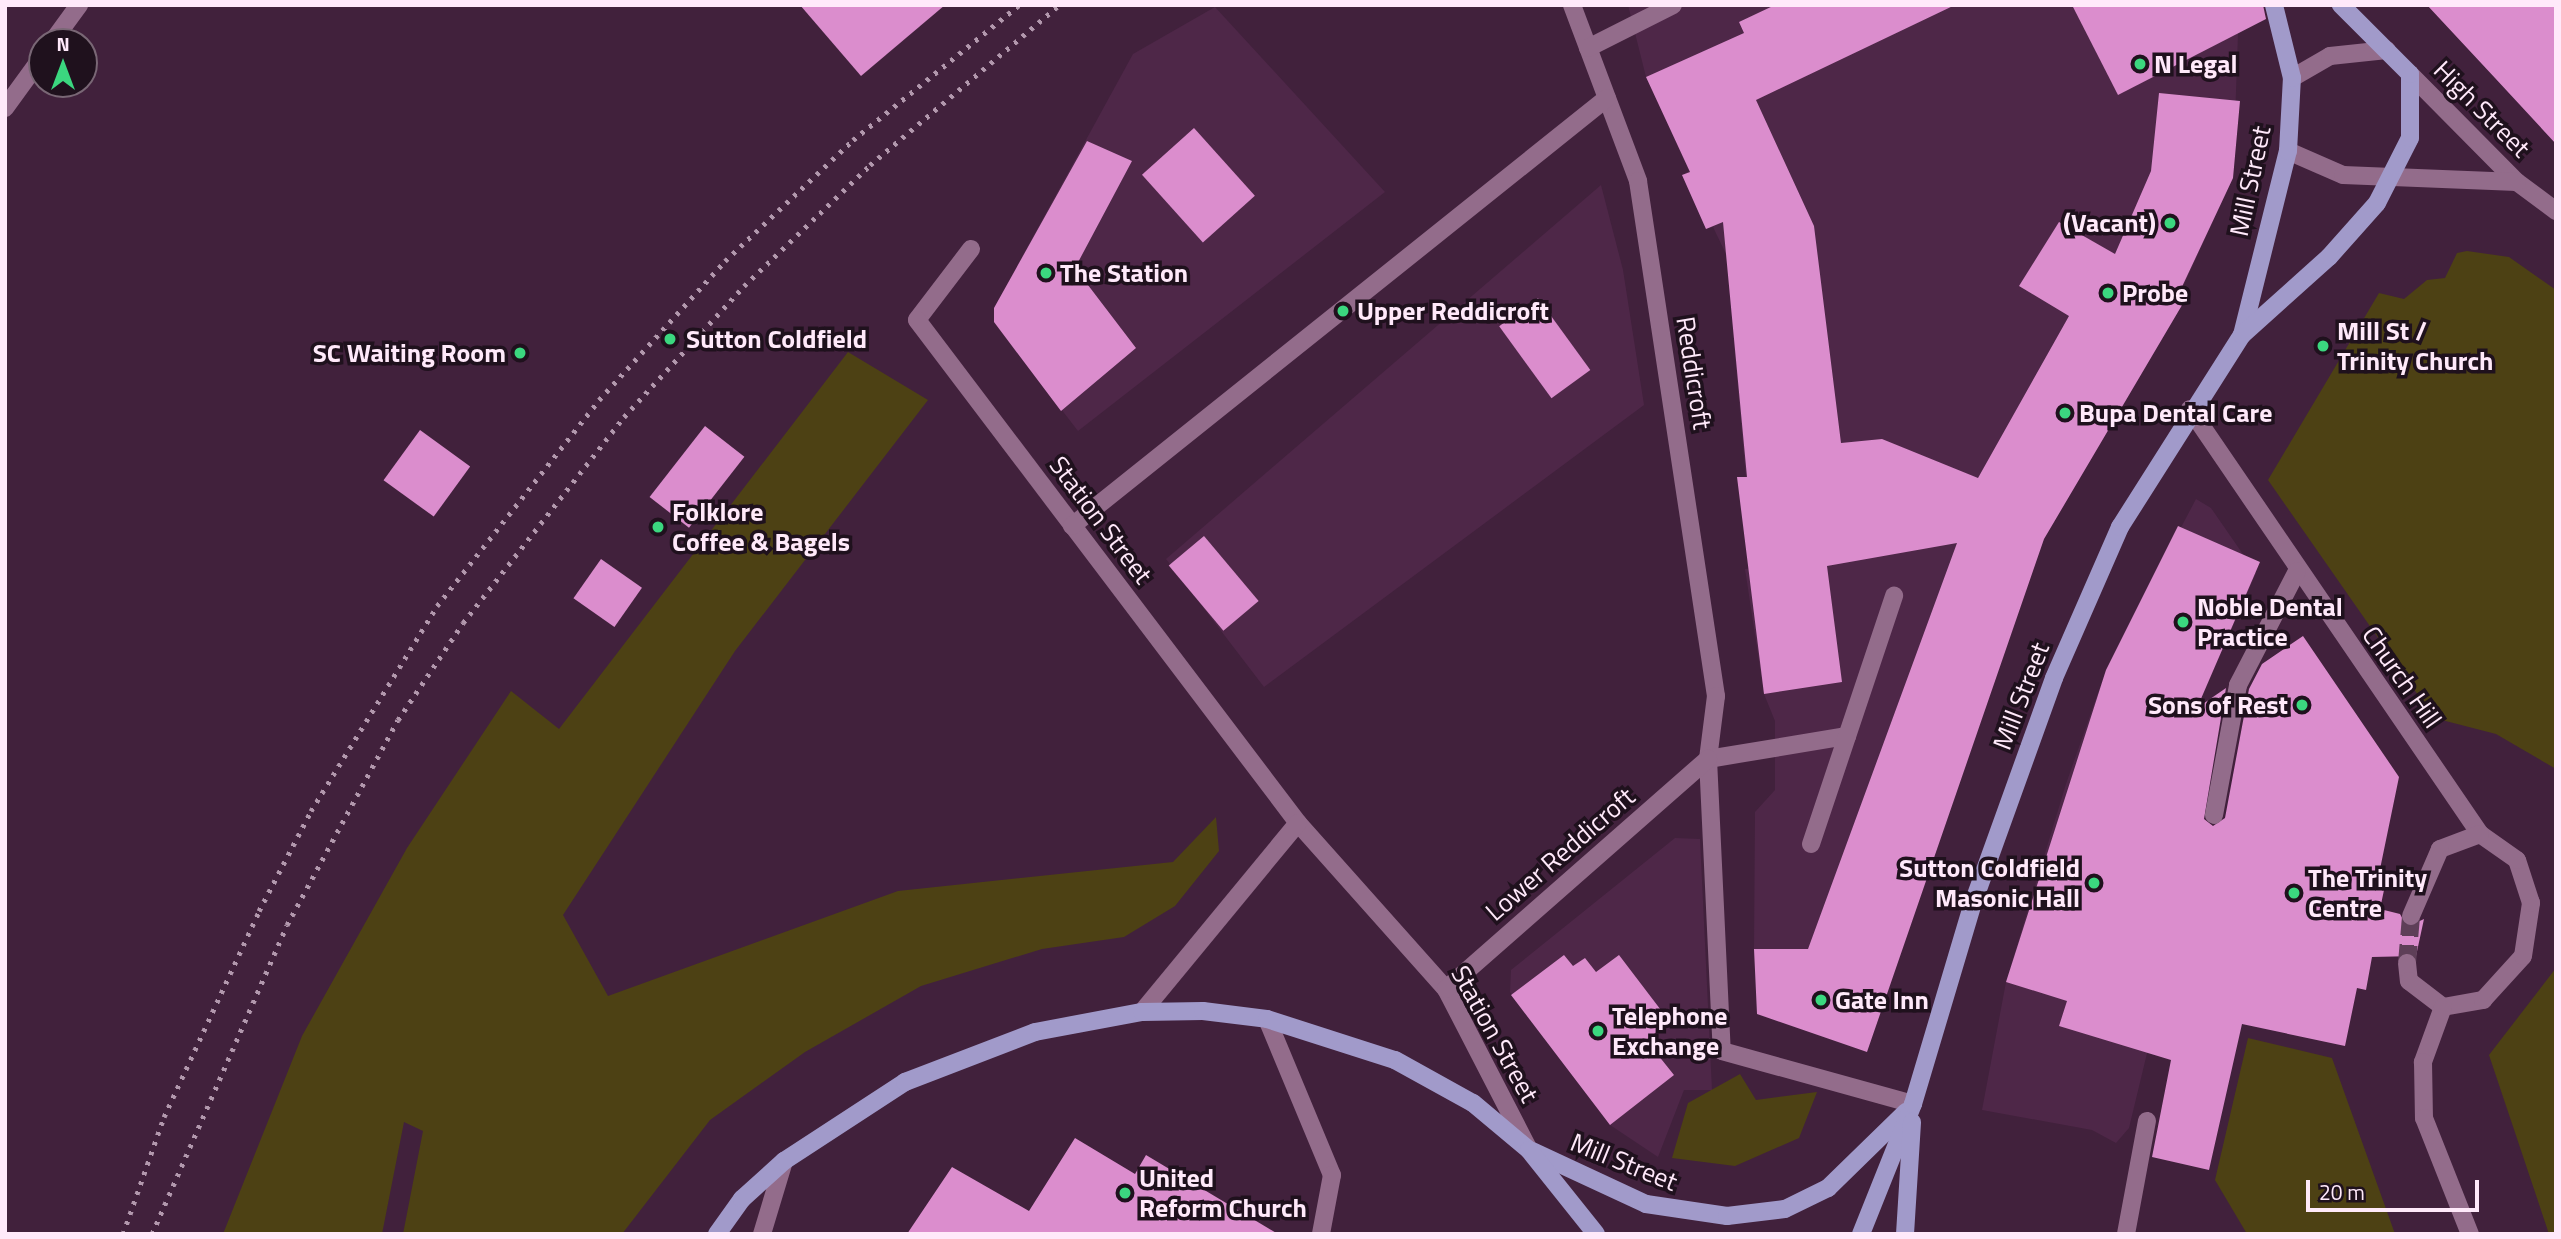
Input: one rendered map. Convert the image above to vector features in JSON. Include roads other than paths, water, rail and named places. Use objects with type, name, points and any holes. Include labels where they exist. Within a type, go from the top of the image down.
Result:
[{"type":"main road","points":[[2274,5],[2292,78]]},
{"type":"main road","name":"High Street","points":[[2341,5],[2410,74],[2410,138],[2392,180]]},
{"type":"main road","name":"Mill Street","points":[[2242,335],[2288,151],[2292,78]]},
{"type":"main road","name":"Mill Street","points":[[1861,1234],[1913,1104],[1972,906],[2053,678],[2120,527],[2190,409],[2242,335],[2329,257],[2392,180]]},
{"type":"main road","points":[[717,1234],[742,1199],[784,1161],[905,1082],[1035,1032],[1142,1012],[1267,1020],[1395,1060],[1473,1103],[1529,1150],[1596,1234]]},
{"type":"main road","name":"Mill Street","points":[[1529,1150],[1646,1204],[1727,1216],[1786,1209],[1828,1188],[1913,1104]]},
{"type":"main road","name":"Mill Street","points":[[1905,1234],[1913,1104]]},
{"type":"street","points":[[62,28],[79,5]]},
{"type":"street","name":"Reddicroft","points":[[1572,5],[1639,181],[1716,696],[1708,759],[1722,1051],[1913,1104]]},
{"type":"street","points":[[1588,48],[1673,5]]},
{"type":"street","points":[[2292,78],[2330,56],[2387,50]]},
{"type":"street","name":"High Street","points":[[2410,74],[2517,182]]},
{"type":"street","points":[[5,108],[28,76]]},
{"type":"street","points":[[1072,526],[1607,98]]},
{"type":"street","name":"High Street","points":[[2288,151],[2324,170],[2392,180],[2517,182]]},
{"type":"street","points":[[2517,182],[2556,211]]},
{"type":"street","name":"Station Street","points":[[971,249],[917,320],[1298,823],[1446,989],[1529,1150]]},
{"type":"street","name":"Church Hill","points":[[2190,409],[2297,571],[2480,834]]},
{"type":"street","points":[[2214,815],[2238,685],[2297,571]]},
{"type":"street","points":[[1811,844],[1894,596]]},
{"type":"street","points":[[1708,759],[1847,736]]},
{"type":"street","name":"Lower Reddicroft","points":[[1446,989],[1708,759]]},
{"type":"street","points":[[1142,1012],[1298,823]]},
{"type":"street","points":[[2407,962],[2409,981],[2443,1007],[2483,1000],[2523,956],[2531,903],[2517,860],[2480,834],[2440,849],[2411,916]]},
{"type":"street","points":[[2443,1007],[2423,1062],[2424,1118],[2470,1234]]},
{"type":"street","points":[[1267,1020],[1332,1175],[1321,1234]]},
{"type":"street","points":[[2126,1234],[2147,1121]]},
{"type":"street","points":[[762,1234],[784,1161]]},
{"type":"tunnel","points":[[2407,963],[2411,916]]},
{"type":"railway","points":[[123,1234],[164,1117],[259,911],[311,811],[437,606],[599,400],[725,261],[853,140],[1019,5]]},
{"type":"railway","points":[[152,1234],[287,925],[398,720],[463,623],[624,417],[744,286],[870,165],[1059,5]]},
{"type":"place","name":"N Legal","points":[[2140,64]]},
{"type":"place","name":"(Vacant)","points":[[2170,223]]},
{"type":"place","name":"The Station","points":[[1046,273]]},
{"type":"place","name":"Probe","points":[[2108,293]]},
{"type":"place","name":"Upper Reddicroft","points":[[1343,311]]},
{"type":"place","name":"Sutton Coldfield","points":[[670,339]]},
{"type":"place","name":"Mill St / Trinity Church","points":[[2323,346]]},
{"type":"place","name":"SC Waiting Room","points":[[520,353]]},
{"type":"place","name":"Bupa Dental Care","points":[[2065,413]]},
{"type":"place","name":"Folklore Coffee & Bagels","points":[[658,527]]},
{"type":"place","name":"Noble Dental Practice","points":[[2183,622]]},
{"type":"place","name":"Sons of Rest","points":[[2302,705]]},
{"type":"place","name":"Sutton Coldfield Masonic Hall","points":[[2094,883]]},
{"type":"place","name":"The Trinity Centre","points":[[2294,893]]},
{"type":"place","name":"Gate Inn","points":[[1821,1000]]},
{"type":"place","name":"Telephone Exchange","points":[[1598,1031]]},
{"type":"place","name":"United Reform Church","points":[[1125,1193]]}]
